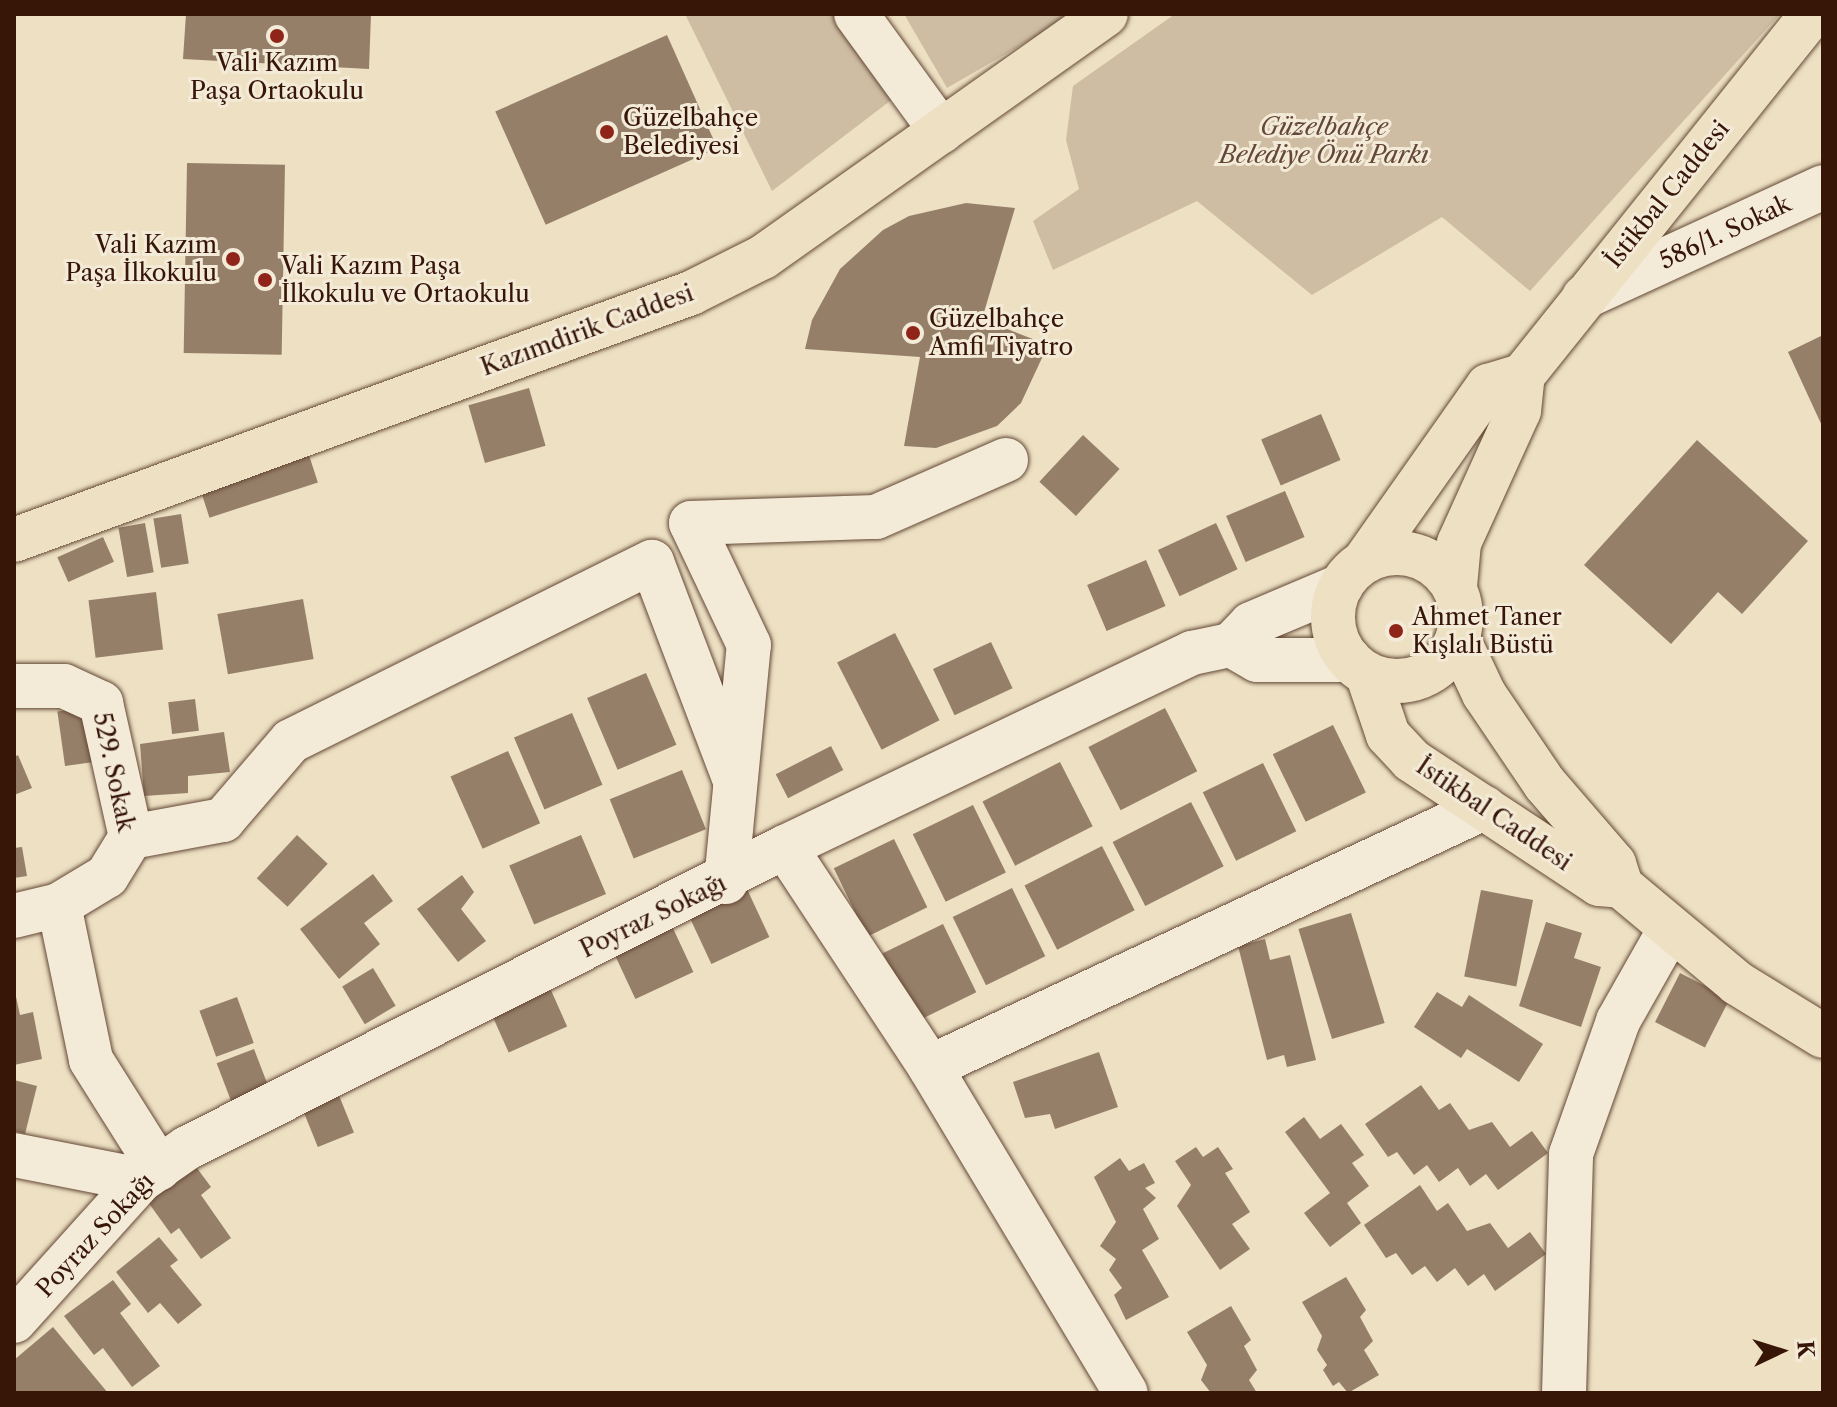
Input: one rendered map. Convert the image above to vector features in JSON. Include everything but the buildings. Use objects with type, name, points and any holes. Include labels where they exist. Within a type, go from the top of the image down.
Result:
[{"type":"main road","name":"Kazımdirik Caddesi","points":[[14,540],[691,293],[763,257],[1106,14]]},
{"type":"main road","name":"İstikbal Caddesi","points":[[1455,586],[1459,543],[1519,411],[1523,375],[1807,19]]},
{"type":"main road","points":[[1353,573],[1394,552],[1417,555],[1455,586],[1462,619],[1458,639],[1433,671],[1415,679],[1359,668],[1334,629],[1353,573],[1488,386],[1523,375]]},
{"type":"main road","name":"İstikbal Caddesi","points":[[1458,639],[1484,694],[1545,784],[1614,864],[1621,886],[1737,983],[1823,1036]]},
{"type":"main road","name":"İstikbal Caddesi","points":[[1359,668],[1388,735],[1411,760],[1599,884],[1621,886]]},
{"type":"street","points":[[856,14],[941,131]]},
{"type":"street","name":"586/1. Sokak","points":[[1584,297],[1823,187]]},
{"type":"street","points":[[726,882],[749,645],[691,523],[876,517],[1006,460]]},
{"type":"street","points":[[131,837],[223,820],[291,741],[652,562],[735,780]]},
{"type":"street","name":"Poyraz Sokağı","points":[[14,1321],[150,1174],[480,1000],[726,882],[785,847],[1192,653],[1231,645],[1251,624],[1353,573]]},
{"type":"street","points":[[1231,645],[1257,660],[1359,668]]},
{"type":"street","name":"529. Sokak","points":[[14,686],[64,686],[101,703],[131,837],[107,876],[59,905]]},
{"type":"street","points":[[930,1067],[1484,808]]},
{"type":"street","points":[[785,847],[930,1067],[1126,1393]]},
{"type":"street","points":[[14,916],[59,905],[91,1060],[150,1174]]},
{"type":"street","points":[[1564,1393],[1571,1154],[1618,1021],[1670,929]]},
{"type":"street","points":[[14,1155],[150,1174]]},
{"type":"green space","points":[[685,14],[834,14],[894,98],[772,191]]},
{"type":"green space","points":[[904,14],[1075,14],[947,88]]},
{"type":"green space","name":"Güzelbahçe Belediye Önü Parkı","points":[[1175,14],[1780,14],[1530,291],[1442,217],[1312,295],[1197,201],[1053,270],[1033,221],[1079,189],[1066,140],[1073,86]]},
{"type":"place","name":"Vali Kazım Paşa Ortaokulu","points":[[277,36]]},
{"type":"place","name":"Güzelbahçe Belediyesi","points":[[607,132]]},
{"type":"place","name":"Vali Kazım Paşa İlkokulu","points":[[233,259]]},
{"type":"place","name":"Vali Kazım Paşa İlkokulu ve Ortaokulu","points":[[265,280]]},
{"type":"place","name":"Güzelbahçe Amfi Tiyatro","points":[[913,333]]},
{"type":"place","name":"Ahmet Taner Kışlalı Büstü","points":[[1396,631]]}]
